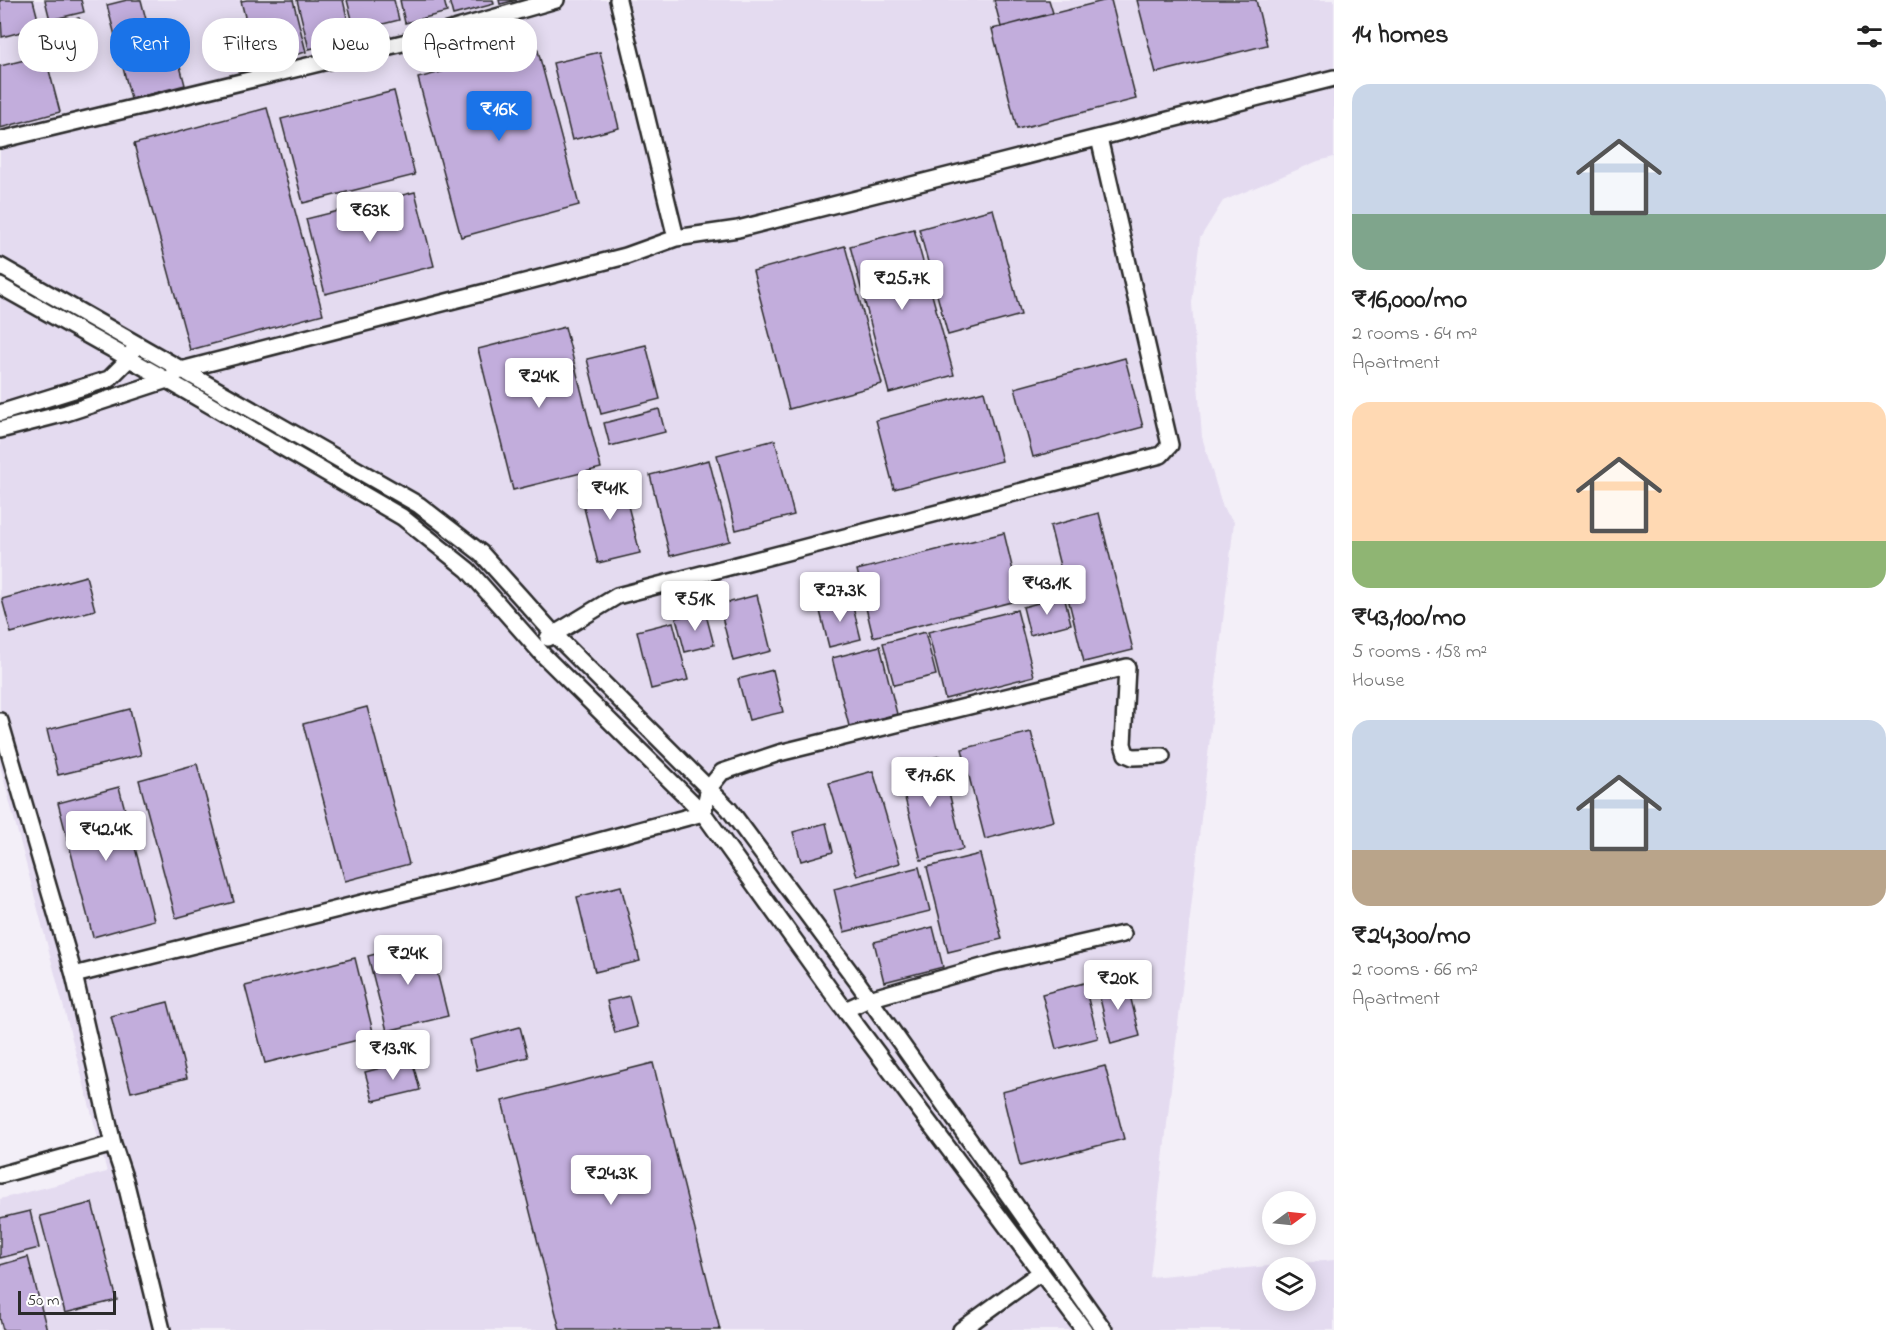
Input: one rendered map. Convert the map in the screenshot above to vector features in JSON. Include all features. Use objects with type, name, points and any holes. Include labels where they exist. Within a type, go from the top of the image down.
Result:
[{"type":"street","points":[[0,140],[415,40],[556,0]]},
{"type":"street","points":[[618,0],[676,238]]},
{"type":"street","points":[[0,430],[66,413],[167,380],[181,370],[626,256],[676,238],[738,229],[1334,78]]},
{"type":"street","points":[[536,648],[553,633],[617,596],[1161,455],[1170,444],[1099,138]]},
{"type":"street","points":[[0,266],[420,505],[481,553],[553,633],[729,809],[868,999],[1104,1330]]},
{"type":"street","points":[[0,286],[402,517],[468,570],[536,648],[703,813],[845,1010],[1084,1330]]},
{"type":"street","points":[[0,413],[109,379],[129,359],[137,344]]},
{"type":"street","points":[[703,813],[708,788],[722,772],[779,753],[1127,667],[1123,744],[1126,754],[1162,756]]},
{"type":"street","points":[[0,721],[75,975],[113,1144],[125,1180],[162,1330]]},
{"type":"street","points":[[75,975],[462,878],[703,813]]},
{"type":"street","points":[[845,1010],[868,999],[996,963],[1123,934]]},
{"type":"street","points":[[0,1175],[113,1144]]},
{"type":"street","points":[[961,1330],[1041,1272]]},
{"type":"shaded area","points":[[0,0],[1334,0],[1334,157],[1318,161],[1223,201],[1200,238],[1192,303],[1202,437],[1223,508],[1234,522],[1150,1277],[1262,1267],[1262,1311],[1316,1311],[1316,1262],[1334,1260],[1334,1330],[0,1330],[0,1199],[107,1172],[0,765]]},
{"type":"building","points":[[0,0],[33,0],[38,18],[18,18],[18,33],[2,37]]},
{"type":"building","points":[[45,0],[81,0],[84,12],[50,18]]},
{"type":"building","points":[[127,0],[141,0],[146,18],[110,18],[107,5]]},
{"type":"building","points":[[293,0],[298,18],[245,18],[241,1]]},
{"type":"building","points":[[297,0],[343,0],[347,18],[311,18],[311,49],[309,49]]},
{"type":"building","points":[[347,0],[394,0],[399,20],[390,22],[390,18],[352,18]]},
{"type":"building","points":[[400,0],[444,0],[447,12],[424,18],[404,18]]},
{"type":"building","points":[[449,0],[493,0],[494,4],[453,15]]},
{"type":"building","points":[[499,0],[517,0],[500,4]]},
{"type":"building","points":[[994,0],[1049,0],[1053,13],[1001,27]]},
{"type":"building","points":[[1111,0],[1136,99],[1017,129],[992,29]]},
{"type":"building","points":[[1137,0],[1256,0],[1267,45],[1156,73]]},
{"type":"building","points":[[299,24],[306,52],[299,54]]},
{"type":"building","points":[[537,47],[579,205],[461,237],[418,78],[441,72],[537,72]]},
{"type":"building","points":[[600,52],[619,128],[572,140],[553,63]]},
{"type":"building","points":[[18,62],[18,72],[49,72],[60,112],[0,128],[0,66]]},
{"type":"building","points":[[124,72],[182,72],[185,85],[131,99]]},
{"type":"building","points":[[394,91],[415,175],[303,203],[281,119]]},
{"type":"building","points":[[267,108],[323,314],[190,350],[134,144]]},
{"type":"building","points":[[415,192],[434,266],[325,294],[306,219]]},
{"type":"building","points":[[993,209],[1021,315],[948,335],[919,229]]},
{"type":"building","points":[[914,229],[954,375],[889,393],[850,246]]},
{"type":"building","points":[[845,246],[882,384],[789,409],[753,271]]},
{"type":"building","points":[[565,327],[601,468],[513,490],[478,349]]},
{"type":"building","points":[[646,345],[660,399],[601,414],[587,359]]},
{"type":"building","points":[[1125,358],[1143,427],[1033,457],[1015,388]]},
{"type":"building","points":[[984,391],[1002,461],[894,489],[876,420]]},
{"type":"building","points":[[659,409],[665,432],[610,446],[604,423]]},
{"type":"building","points":[[775,440],[794,515],[736,530],[717,455]]},
{"type":"building","points":[[709,460],[730,541],[670,556],[650,475]]},
{"type":"building","points":[[621,478],[640,553],[598,563],[579,488]]},
{"type":"building","points":[[1099,513],[1133,650],[1084,662],[1050,526]]},
{"type":"building","points":[[1004,533],[1020,600],[873,637],[857,570]]},
{"type":"building","points":[[86,576],[95,610],[11,633],[2,599]]},
{"type":"building","points":[[757,595],[771,651],[733,661],[719,605]]},
{"type":"building","points":[[1064,596],[1071,624],[1030,635],[1023,607]]},
{"type":"building","points":[[851,599],[861,639],[829,647],[819,607]]},
{"type":"building","points":[[1017,610],[1034,676],[945,699],[928,632]]},
{"type":"building","points":[[705,611],[714,645],[685,652],[676,618]]},
{"type":"building","points":[[673,622],[688,680],[651,689],[637,631]]},
{"type":"building","points":[[925,632],[936,675],[894,685],[883,643]]},
{"type":"building","points":[[880,646],[897,714],[849,726],[832,658]]},
{"type":"building","points":[[773,670],[783,712],[749,720],[738,679]]},
{"type":"building","points":[[367,707],[409,864],[345,881],[303,724]]},
{"type":"building","points":[[130,709],[141,755],[58,775],[47,730]]},
{"type":"building","points":[[1031,732],[1054,821],[985,839],[962,749]]},
{"type":"building","points":[[940,756],[963,849],[921,860],[897,767]]},
{"type":"building","points":[[197,764],[234,902],[176,918],[139,780]]},
{"type":"building","points":[[873,771],[900,863],[857,876],[829,783]]},
{"type":"building","points":[[119,787],[154,920],[93,937],[58,803]]},
{"type":"building","points":[[826,823],[833,852],[801,861],[793,832]]},
{"type":"building","points":[[980,854],[1002,939],[948,952],[927,867]]},
{"type":"building","points":[[919,867],[930,911],[844,932],[834,889]]},
{"type":"building","points":[[621,886],[640,961],[595,972],[577,897]]},
{"type":"building","points":[[933,927],[943,967],[884,982],[874,942]]},
{"type":"building","points":[[429,940],[448,1016],[387,1031],[368,956]]},
{"type":"building","points":[[355,958],[374,1036],[265,1063],[245,986]]},
{"type":"building","points":[[1126,979],[1140,1036],[1111,1044],[1097,986]]},
{"type":"building","points":[[1084,983],[1098,1038],[1056,1049],[1042,994]]},
{"type":"building","points":[[629,996],[637,1027],[615,1033],[607,1001]]},
{"type":"building","points":[[168,1002],[187,1078],[131,1092],[111,1016]]},
{"type":"building","points":[[520,1027],[528,1057],[477,1070],[470,1040]]},
{"type":"building","points":[[412,1060],[420,1090],[373,1101],[365,1072]]},
{"type":"building","points":[[653,1063],[720,1330],[560,1330],[502,1101]]},
{"type":"building","points":[[1105,1066],[1124,1139],[1020,1166],[1002,1092]]},
{"type":"building","points":[[92,1203],[117,1300],[65,1313],[40,1216]]},
{"type":"building","points":[[30,1211],[39,1248],[0,1258],[0,1218]]},
{"type":"building","points":[[28,1257],[47,1330],[3,1330],[0,1319],[0,1265]]}]
